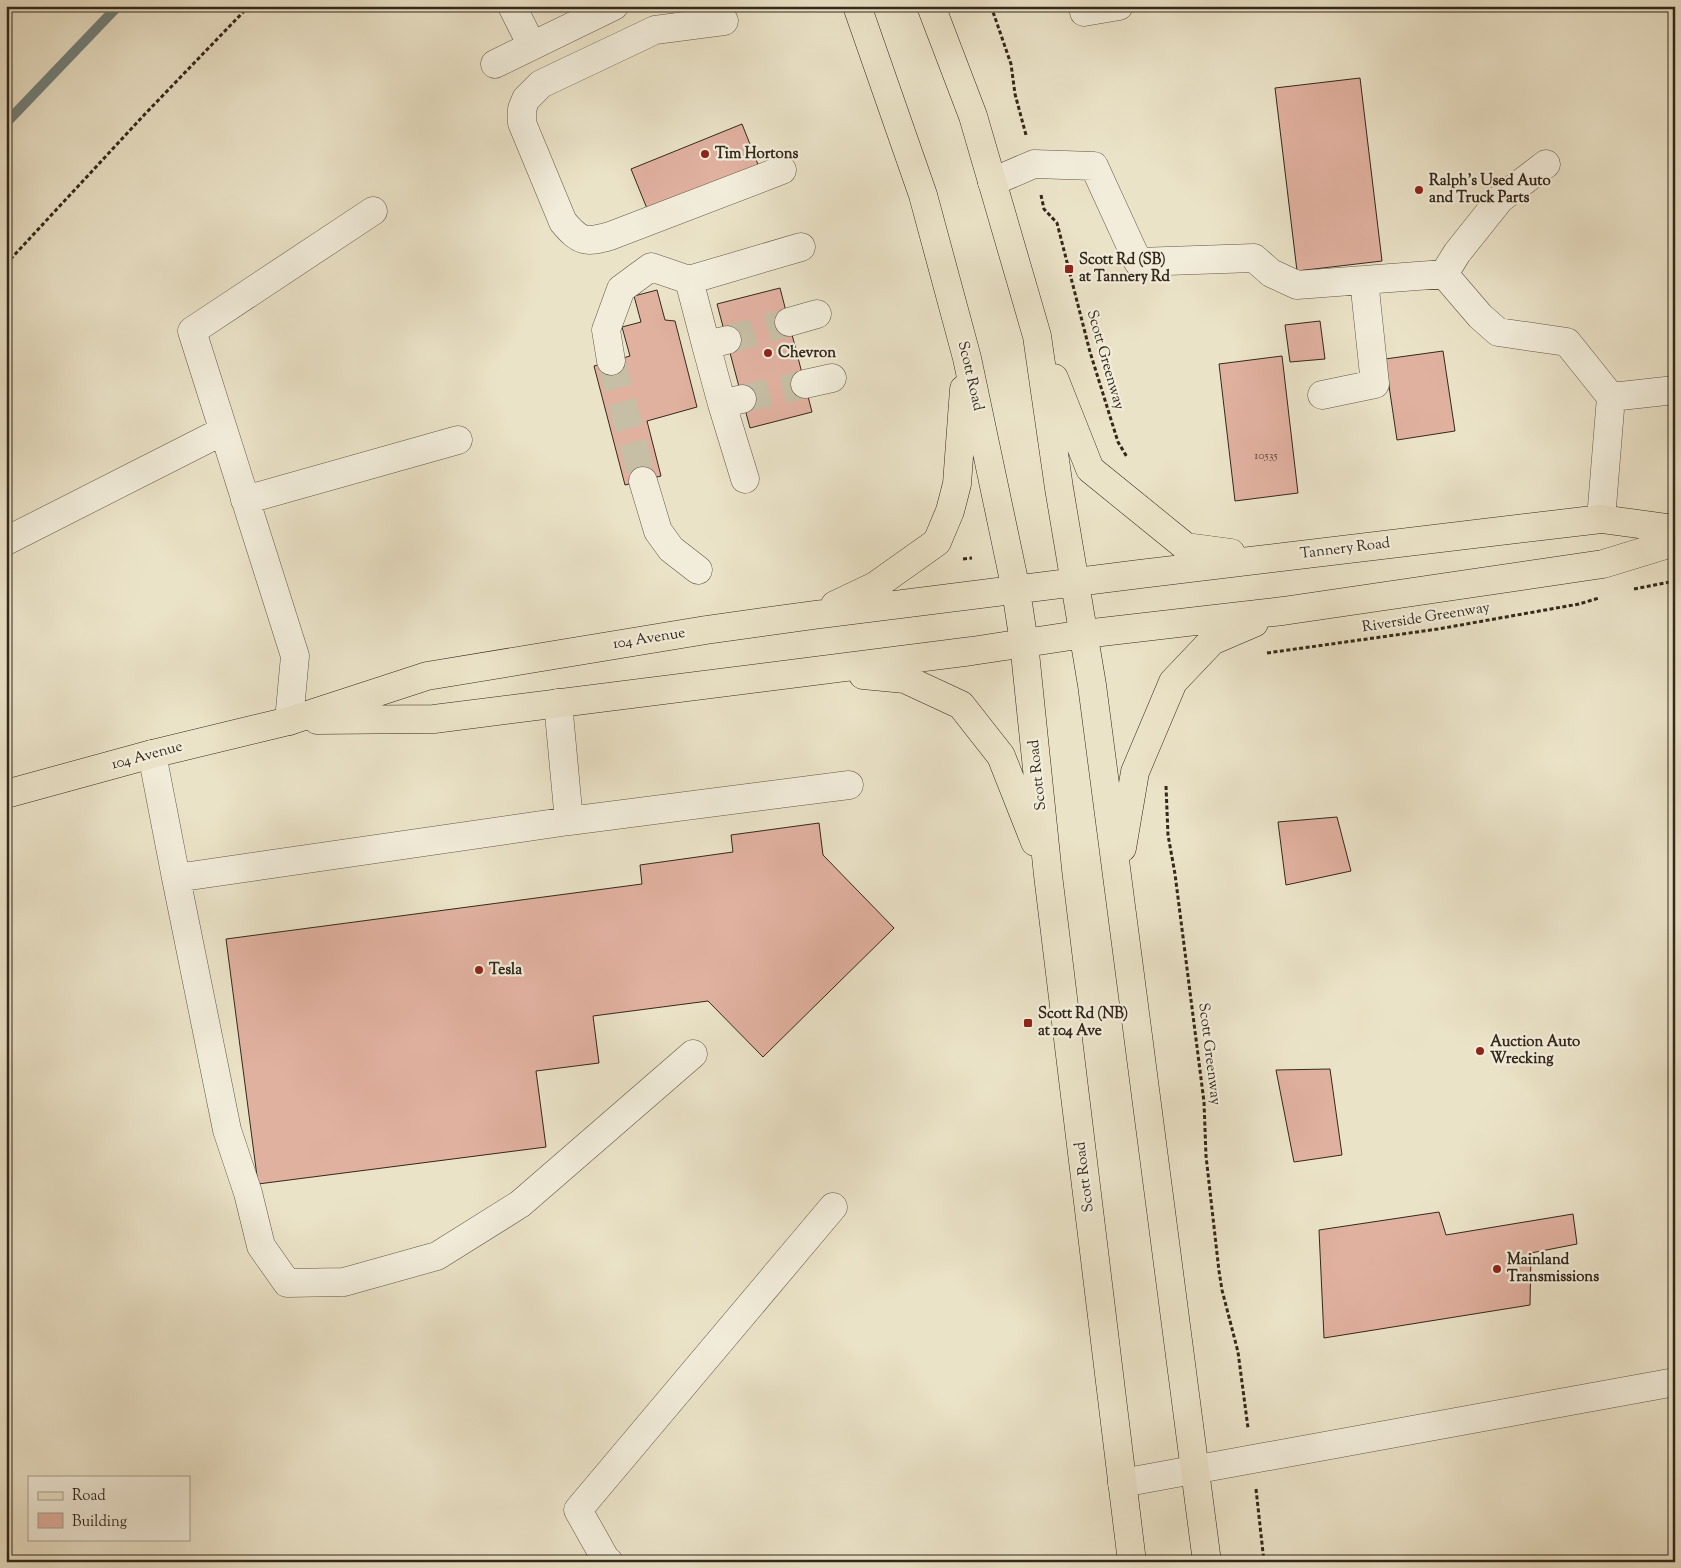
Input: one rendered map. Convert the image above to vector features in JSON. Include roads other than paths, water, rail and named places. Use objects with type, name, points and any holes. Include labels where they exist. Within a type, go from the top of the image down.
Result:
[{"type":"main road","name":"Scott Road","points":[[857,6],[923,195],[967,358],[1016,590],[1024,643],[1048,875],[1132,1562]]},
{"type":"main road","points":[[931,6],[973,116],[1037,336],[1090,468],[1186,548],[1270,558]]},
{"type":"main road","points":[[1037,336],[1059,488],[1084,634],[1118,878],[1207,1562]]},
{"type":"main road","points":[[814,616],[875,586],[937,542],[950,511],[957,484],[967,358]]},
{"type":"main road","name":"Tannery Road","points":[[1016,590],[1601,519],[1675,529]]},
{"type":"main road","points":[[1024,643],[1084,634],[1283,611],[1603,564],[1675,542]]},
{"type":"main road","name":"104 Avenue","points":[[6,794],[152,754],[289,721],[427,676],[706,630],[1016,590]]},
{"type":"main road","points":[[1118,878],[1135,772],[1173,682],[1212,641],[1283,611]]},
{"type":"main road","name":"104 Avenue","points":[[289,721],[434,719],[1024,643]]},
{"type":"main road","points":[[816,671],[905,680],[960,705],[1001,756],[1048,875]]},
{"type":"lane","points":[[512,6],[532,46]]},
{"type":"lane","points":[[495,64],[614,6]]},
{"type":"lane","points":[[1083,6],[1084,12],[1119,6]]},
{"type":"lane","points":[[724,21],[655,30],[541,84],[526,100],[522,109],[522,123],[563,222],[582,240],[593,241],[610,236],[782,170]]},
{"type":"lane","points":[[992,182],[1034,164],[1094,166],[1138,262],[1254,258],[1271,273],[1298,285],[1444,274]]},
{"type":"lane","points":[[1444,274],[1500,199],[1546,164]]},
{"type":"lane","points":[[289,721],[295,656],[192,331],[372,211]]},
{"type":"lane","points":[[611,362],[606,330],[621,289],[651,267],[689,280],[801,247]]},
{"type":"lane","points":[[1444,274],[1480,316],[1498,332],[1567,342],[1611,397],[1601,519]]},
{"type":"lane","points":[[689,280],[716,343],[732,401],[745,479]]},
{"type":"lane","points":[[1322,395],[1375,384],[1364,280]]},
{"type":"lane","points":[[789,322],[817,314]]},
{"type":"lane","points":[[805,384],[832,378]]},
{"type":"lane","points":[[1611,397],[1675,390]]},
{"type":"lane","points":[[6,541],[223,431]]},
{"type":"lane","points":[[245,500],[458,440]]},
{"type":"lane","points":[[643,481],[658,531],[671,549],[698,570]]},
{"type":"lane","points":[[558,703],[569,821]]},
{"type":"lane","points":[[152,754],[227,1130],[248,1193],[261,1246],[287,1283],[344,1282],[437,1256],[520,1204],[693,1054]]},
{"type":"lane","points":[[176,878],[569,821],[849,785]]},
{"type":"lane","points":[[609,1562],[578,1510],[833,1207]]},
{"type":"lane","points":[[1122,1483],[1675,1382]]},
{"type":"waterway","points":[[6,123],[118,6]]},
{"type":"tunnel","points":[[727,340],[789,322]]},
{"type":"tunnel","points":[[611,361],[643,481]]},
{"type":"tunnel","points":[[742,399],[805,384]]},
{"type":"place","name":"Tim Hortons","points":[[705,154]]},
{"type":"place","name":"Ralph's Used Auto and Truck Parts","points":[[1419,190]]},
{"type":"place","name":"Scott Rd (SB) at Tannery Rd","points":[[1069,269]]},
{"type":"place","name":"Chevron","points":[[768,353]]},
{"type":"place","name":"Tesla","points":[[479,970]]},
{"type":"place","name":"Scott Rd (NB) at 104 Ave","points":[[1028,1023]]},
{"type":"place","name":"Auction Auto Wrecking","points":[[1480,1051]]},
{"type":"place","name":"Mainland Transmissions","points":[[1497,1269]]}]
